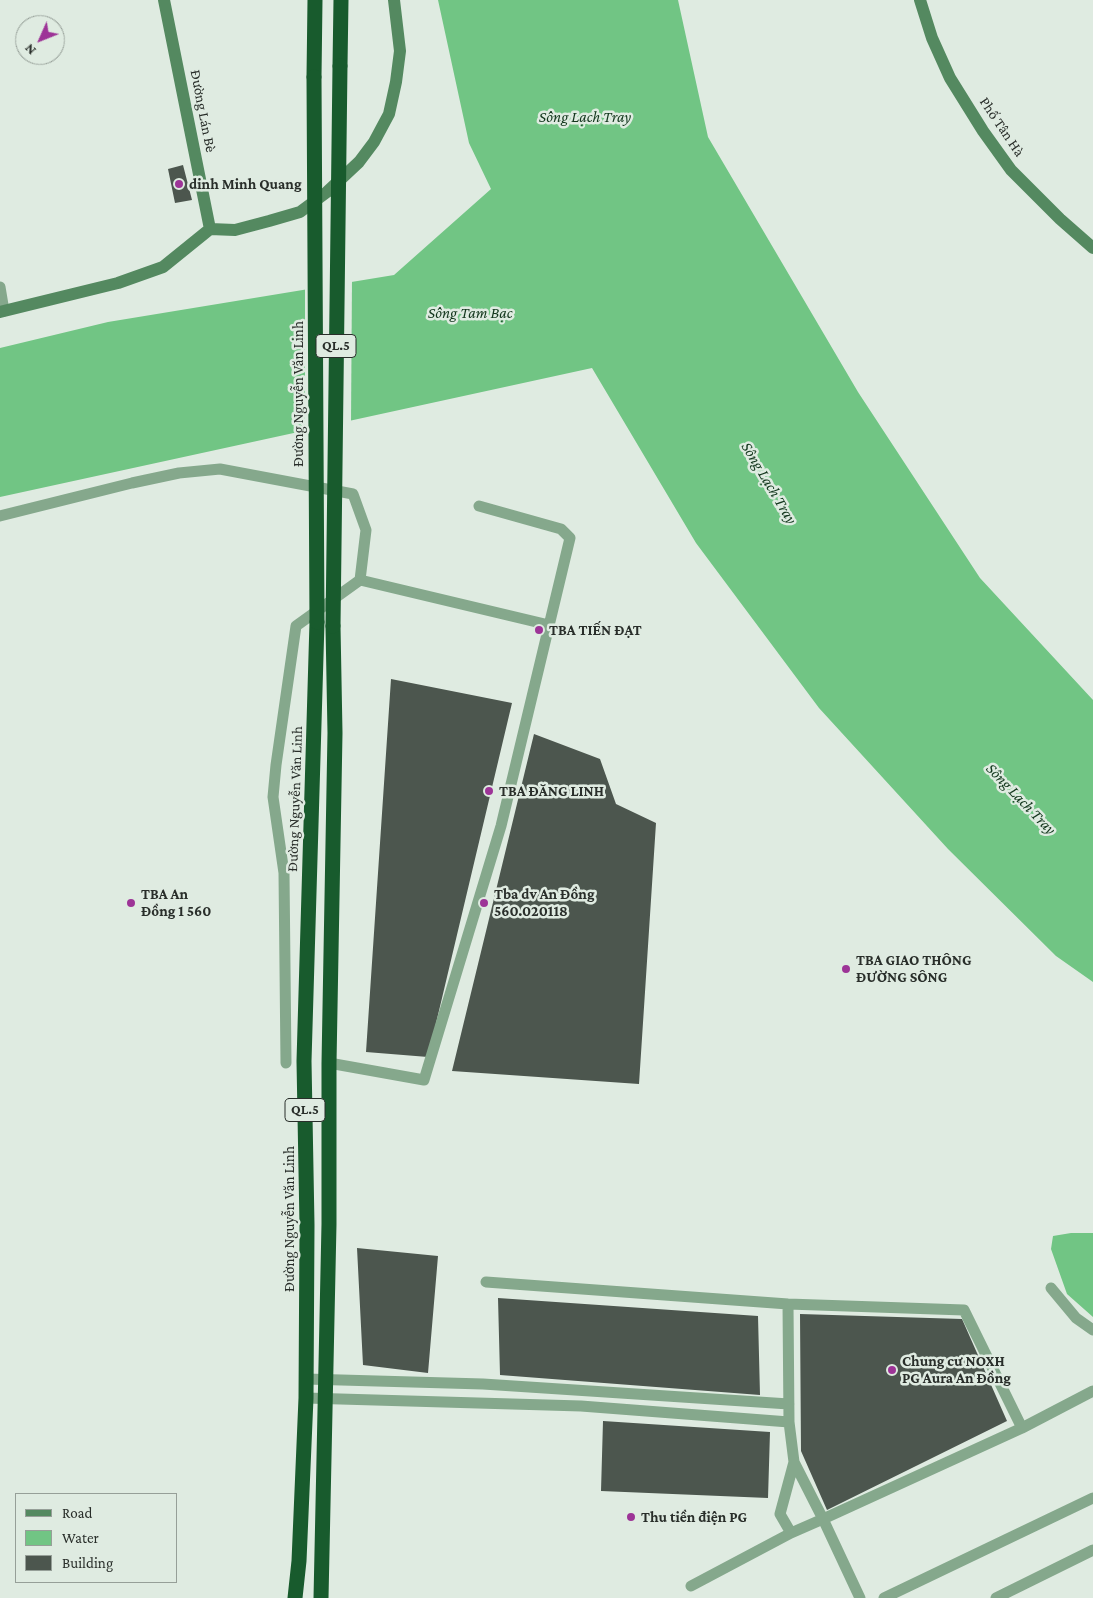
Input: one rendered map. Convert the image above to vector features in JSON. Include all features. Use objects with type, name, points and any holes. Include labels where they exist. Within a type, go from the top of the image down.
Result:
[{"type":"highway","name":"Đường Nguyễn Văn Linh","points":[[295,1598],[299,1561],[306,1398],[307,1225],[304,1061],[317,622],[315,0]]},
{"type":"highway","name":"QL.5","points":[[321,1598],[329,1224],[329,1063],[335,733],[333,626],[340,0]]},
{"type":"main road","name":"Đường Lán Bè","points":[[164,0],[210,229]]},
{"type":"main road","points":[[2,311],[118,283],[163,266],[210,229],[235,230],[300,212],[327,192],[359,162],[374,142],[388,114],[396,82],[400,50],[394,0]]},
{"type":"main road","name":"Phố Tân Hà","points":[[920,0],[932,38],[950,78],[983,131],[1011,170],[1060,219],[1093,248]]},
{"type":"street","points":[[0,287],[2,311]]},
{"type":"street","points":[[0,516],[179,473],[220,469],[353,494],[366,530],[360,580],[296,626],[273,797],[284,873],[286,1063]]},
{"type":"street","points":[[329,1063],[424,1080],[500,826],[570,538],[561,529],[479,506]]},
{"type":"street","points":[[360,580],[549,626]]},
{"type":"street","points":[[486,1282],[788,1304],[964,1310],[1022,1428]]},
{"type":"street","points":[[1052,1288],[1076,1318],[1093,1330]]},
{"type":"street","points":[[788,1304],[789,1422],[794,1462],[860,1598]]},
{"type":"street","points":[[306,1379],[582,1389],[789,1404]]},
{"type":"street","points":[[691,1586],[790,1533],[1022,1428],[1093,1391]]},
{"type":"street","points":[[306,1398],[581,1406],[789,1422]]},
{"type":"street","points":[[790,1533],[780,1514],[794,1462]]},
{"type":"street","points":[[884,1598],[1093,1498]]},
{"type":"street","points":[[996,1598],[1093,1550]]},
{"type":"water","name":"Sông Lạch Tray","points":[[438,0],[678,0],[708,137],[858,392],[980,578],[1093,700],[1093,982],[1056,956],[948,849],[819,708],[696,543],[592,368],[0,497],[0,348],[108,322],[394,275],[491,189],[469,143]]},
{"type":"water","points":[[1071,1233],[1093,1233],[1093,1317],[1067,1294],[1051,1249],[1053,1236]]},
{"type":"pier","points":[[352,279],[351,423],[305,433],[305,287]]},
{"type":"building","name":"dinh Minh Quang","points":[[183,165],[192,200],[175,203],[168,169]]},
{"type":"building","points":[[391,679],[512,703],[428,1057],[366,1052]]},
{"type":"building","points":[[534,734],[600,759],[616,804],[656,823],[639,1084],[452,1071]]},
{"type":"building","points":[[357,1248],[438,1256],[428,1373],[363,1365]]},
{"type":"building","points":[[498,1298],[758,1316],[760,1395],[500,1375]]},
{"type":"building","name":"Chung cư NOXH PG Aura An Đồng","points":[[800,1314],[962,1319],[1007,1421],[827,1510],[801,1451]]},
{"type":"building","points":[[603,1421],[770,1432],[768,1498],[601,1491]]},
{"type":"place","name":"dinh Minh Quang","points":[[179,184]]},
{"type":"place","name":"TBA TIẾN ĐẠT","points":[[539,630]]},
{"type":"place","name":"TBA ĐĂNG LINH","points":[[489,791]]},
{"type":"place","name":"TBA An Đồng 1 560","points":[[131,903]]},
{"type":"place","name":"Tba dv An Đồng 560.020118","points":[[484,903]]},
{"type":"place","name":"TBA GIAO THÔNG ĐƯỜNG SÔNG","points":[[846,969]]},
{"type":"place","name":"Chung cư NOXH PG Aura An Đồng","points":[[892,1370]]},
{"type":"place","name":"Thu tiền điện PG","points":[[631,1517]]},
{"type":"water label","name":"Sông Tam Bạc","points":[[470,313]]}]
